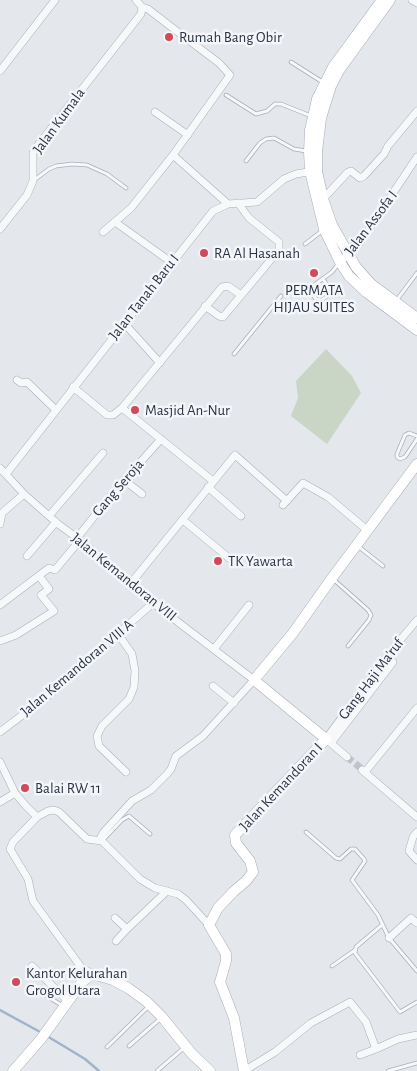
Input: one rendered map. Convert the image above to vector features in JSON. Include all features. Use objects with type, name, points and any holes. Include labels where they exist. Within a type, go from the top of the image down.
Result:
[{"type":"street","points":[[0,71],[55,0]]},
{"type":"street","points":[[103,232],[131,208],[188,135],[230,75],[219,64],[136,0]]},
{"type":"street","points":[[317,117],[331,86],[354,44],[382,0]]},
{"type":"street","points":[[390,0],[333,67],[324,83],[317,100],[313,152],[314,171],[324,229],[340,262],[356,284],[392,306],[417,318]]},
{"type":"street","points":[[412,0],[417,3]]},
{"type":"street","name":"Jalan Kumala","points":[[33,181],[32,158],[35,149],[145,8]]},
{"type":"street","points":[[323,199],[350,171],[360,178],[364,176],[384,154],[388,146],[417,111]]},
{"type":"street","points":[[155,112],[188,135]]},
{"type":"street","points":[[173,155],[228,204]]},
{"type":"street","name":"Jalan Assofa I","points":[[340,262],[358,244],[417,157]]},
{"type":"street","points":[[314,171],[332,225],[348,254],[364,277],[417,330]]},
{"type":"street","name":"Jalan Tanah Baru I","points":[[6,474],[213,211],[228,204],[258,201],[284,179],[296,174],[314,171]]},
{"type":"street","points":[[0,229],[27,195],[33,181]]},
{"type":"street","points":[[205,306],[223,317],[279,250],[280,244],[249,218],[238,203]]},
{"type":"street","points":[[114,222],[171,262]]},
{"type":"street","points":[[73,387],[107,415],[113,415],[122,408],[224,285],[230,286],[241,295]]},
{"type":"street","points":[[124,323],[160,363]]},
{"type":"street","points":[[17,380],[22,383],[27,382],[56,410]]},
{"type":"street","points":[[122,408],[213,481]]},
{"type":"street","name":"Gang Seroja","points":[[39,576],[49,568],[55,570],[124,480],[160,439]]},
{"type":"street","points":[[49,516],[103,453]]},
{"type":"street","points":[[131,583],[235,455],[285,503],[303,483],[328,497],[367,530]]},
{"type":"street","points":[[102,841],[103,833],[132,801],[151,790],[170,772],[176,756],[194,745],[204,736],[254,680],[293,633],[417,464]]},
{"type":"street","name":"Jalan Kemandoran VIII","points":[[0,468],[24,494],[56,522],[154,603],[254,680],[328,741]]},
{"type":"street","points":[[124,480],[142,494]]},
{"type":"street","points":[[208,488],[241,516]]},
{"type":"street","points":[[0,524],[2,513],[24,494]]},
{"type":"street","points":[[183,520],[234,562]]},
{"type":"street","points":[[27,556],[56,522]]},
{"type":"street","points":[[0,605],[39,576],[49,589],[41,595],[54,611],[16,634],[0,641]]},
{"type":"street","name":"Jalan Kemandoran VIII A","points":[[0,732],[53,692],[62,682],[154,603]]},
{"type":"street","points":[[214,649],[249,605]]},
{"type":"street","name":"Gang Haji Ma'ruf","points":[[328,741],[391,652],[417,620]]},
{"type":"street","points":[[118,634],[132,654],[135,671],[134,687],[129,699],[102,726],[97,736],[99,746],[126,772]]},
{"type":"street","points":[[347,757],[328,741],[392,662]]},
{"type":"street","points":[[213,686],[234,703]]},
{"type":"street","points":[[417,708],[364,771],[417,817]]},
{"type":"street","name":"Jalan Kemandoran I","points":[[209,925],[216,911],[253,872],[250,861],[236,843],[236,835],[328,741]]},
{"type":"street","points":[[0,762],[15,793],[38,817]]},
{"type":"street","points":[[0,802],[15,793]]},
{"type":"street","points":[[207,1070],[150,1005],[128,988],[113,980],[92,974],[81,967],[33,901],[28,879],[10,849],[13,842],[38,817],[48,811],[54,810],[58,812],[88,839],[102,841],[140,879],[155,888],[178,894],[209,925],[226,954],[220,982],[234,1018],[243,1071],[275,1052],[310,1024],[350,1002],[366,1022],[376,1049]]},
{"type":"street","points":[[417,832],[413,837],[409,851],[417,860]]},
{"type":"street","points":[[116,941],[167,891]]},
{"type":"street","points":[[115,918],[127,929]]},
{"type":"street","points":[[389,938],[411,918],[417,923]]},
{"type":"street","points":[[32,966],[66,1004]]},
{"type":"street","points":[[13,1071],[41,1039],[82,982],[92,974]]},
{"type":"street","points":[[360,1055],[398,1039],[417,1034]]},
{"type":"lane","points":[[291,62],[324,83]]},
{"type":"lane","points":[[226,94],[256,114],[261,114],[275,104],[280,104],[317,117]]},
{"type":"lane","points":[[246,161],[260,143],[266,139],[274,138],[294,149],[313,152]]},
{"type":"lane","points":[[33,181],[56,166],[87,165],[107,174],[126,188]]},
{"type":"lane","points":[[305,244],[324,229]]},
{"type":"lane","points":[[303,292],[323,279],[340,262]]},
{"type":"lane","points":[[392,306],[417,273]]},
{"type":"lane","points":[[308,289],[316,299],[325,298],[329,294],[329,288],[323,279]]},
{"type":"lane","points":[[234,354],[281,296]]},
{"type":"lane","points":[[409,433],[417,438],[405,457],[400,459],[397,454],[406,435],[409,433]]},
{"type":"lane","points":[[356,545],[383,566]]},
{"type":"lane","points":[[332,578],[370,612],[369,620],[348,646]]},
{"type":"lane","points":[[102,841],[122,820],[129,816],[150,834]]},
{"type":"lane","points":[[306,832],[336,858],[340,859],[351,849],[355,849],[364,859],[364,863],[352,879],[378,915],[389,938],[417,971]]},
{"type":"lane","points":[[332,966],[355,950],[363,940],[382,925]]},
{"type":"lane","points":[[355,950],[400,1012],[417,1002]]},
{"type":"lane","points":[[32,987],[66,1004]]},
{"type":"lane","points":[[107,1047],[150,1005]]},
{"type":"lane","points":[[129,1046],[162,1017]]},
{"type":"lane","points":[[157,1071],[186,1046]]},
{"type":"lane","points":[[388,1071],[417,1064]]},
{"type":"green space","points":[[326,349],[352,376],[361,393],[327,444],[291,416],[298,398],[296,381]]},
{"type":"waterway","points":[[0,1010],[42,1033]]},
{"type":"waterway","points":[[47,1036],[85,1059],[99,1071]]},
{"type":"tunnel","points":[[347,757],[362,769]]},
{"type":"place","name":"Rumah Bang Obir","points":[[169,37]]},
{"type":"place","name":"RA Al Hasanah","points":[[204,253]]},
{"type":"place","name":"PERMATA HIJAU SUITES","points":[[314,273]]},
{"type":"place","name":"Masjid An-Nur","points":[[135,410]]},
{"type":"place","name":"TK Yawarta","points":[[218,561]]},
{"type":"place","name":"Balai RW 11","points":[[25,788]]},
{"type":"place","name":"Kantor Kelurahan Grogol Utara","points":[[16,982]]}]
